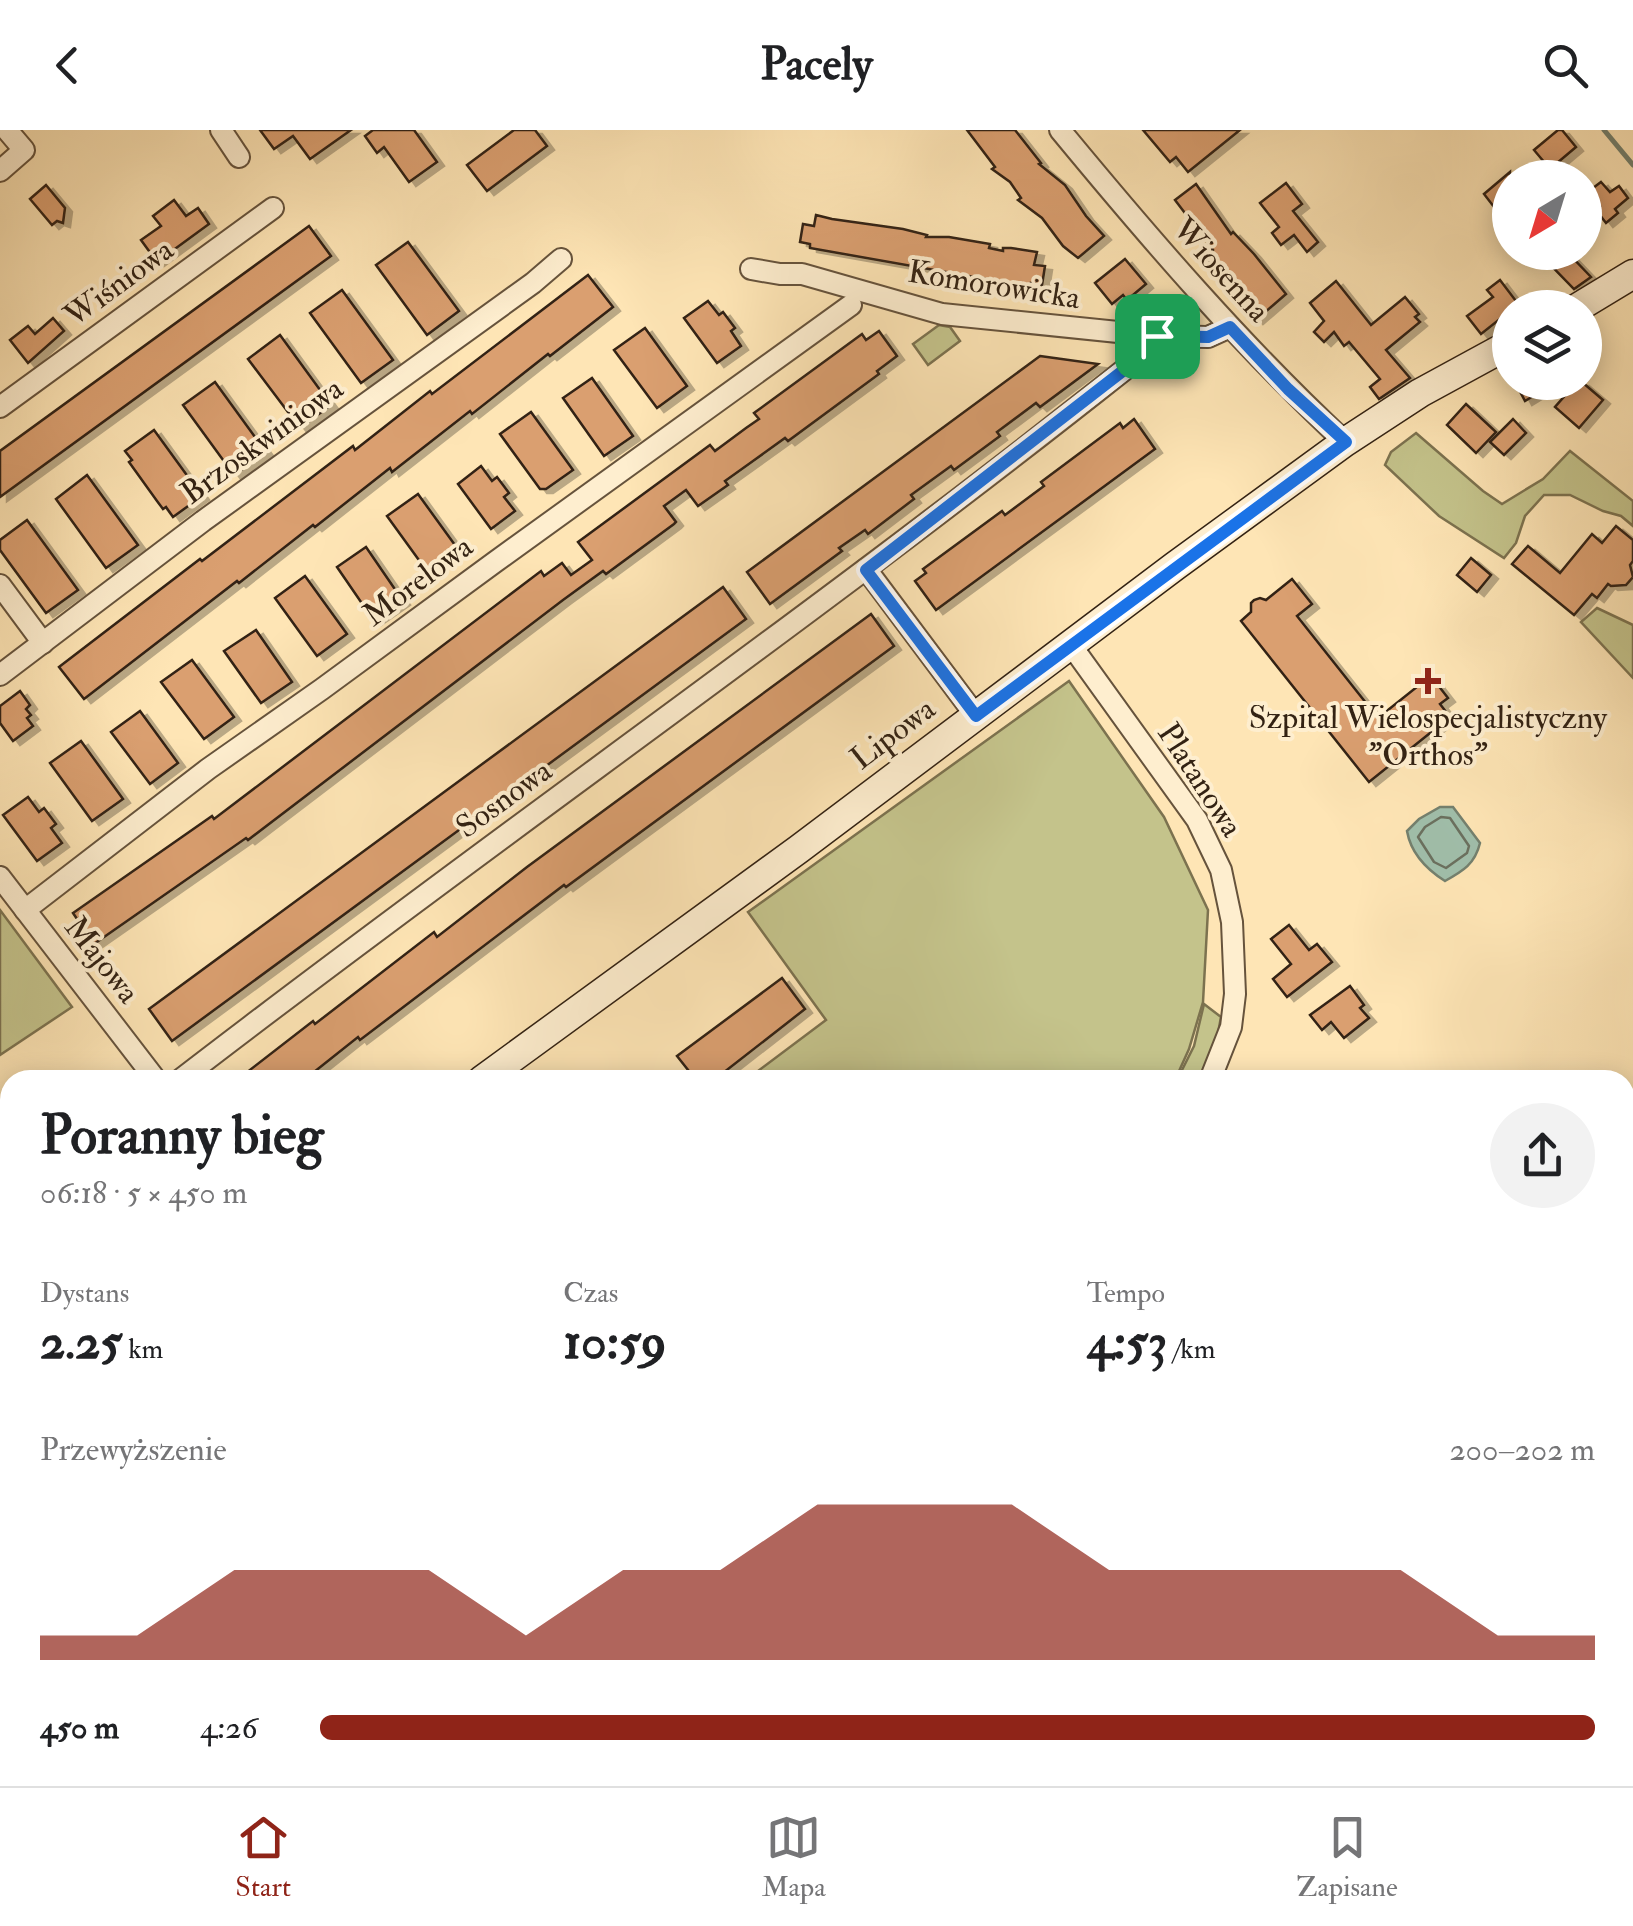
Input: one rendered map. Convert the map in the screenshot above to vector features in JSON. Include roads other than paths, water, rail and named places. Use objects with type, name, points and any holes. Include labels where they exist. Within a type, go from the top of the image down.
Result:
[{"type":"street","points":[[0,171],[24,150],[8,130]]},
{"type":"street","points":[[221,130],[239,156]]},
{"type":"street","name":"Wiosenna","points":[[1060,130],[1230,327],[1288,389],[1346,442]]},
{"type":"street","name":"Wiśniowa","points":[[0,407],[273,208]]},
{"type":"street","name":"Brzoskwiniowa","points":[[0,675],[202,521],[562,259]]},
{"type":"street","name":"Komorowicka","points":[[751,269],[802,274],[942,314],[1157,336],[1208,337],[1230,327]]},
{"type":"street","points":[[1602,293],[1633,274]]},
{"type":"street","name":"Morelowa","points":[[24,910],[208,769],[851,305]]},
{"type":"street","name":"Sosnowa","points":[[193,1070],[866,570],[1124,370],[1157,336]]},
{"type":"street","name":"Lipowa","points":[[496,1070],[1346,442],[1420,393],[1492,354]]},
{"type":"street","points":[[866,570],[976,716]]},
{"type":"street","points":[[0,586],[43,643]]},
{"type":"street","name":"Platanowa","points":[[1071,645],[1197,820],[1221,870],[1232,922],[1235,994],[1231,1027],[1214,1070]]},
{"type":"street","name":"Majowa","points":[[0,877],[148,1070]]},
{"type":"water","points":[[1440,807],[1453,807],[1480,843],[1467,866],[1445,881],[1420,860],[1407,831]]},
{"type":"waterway","points":[[1604,130],[1633,165]]},
{"type":"place","name":"Szpital Wielospecjalistyczny \"Orthos\"","points":[[1428,681]]}]
